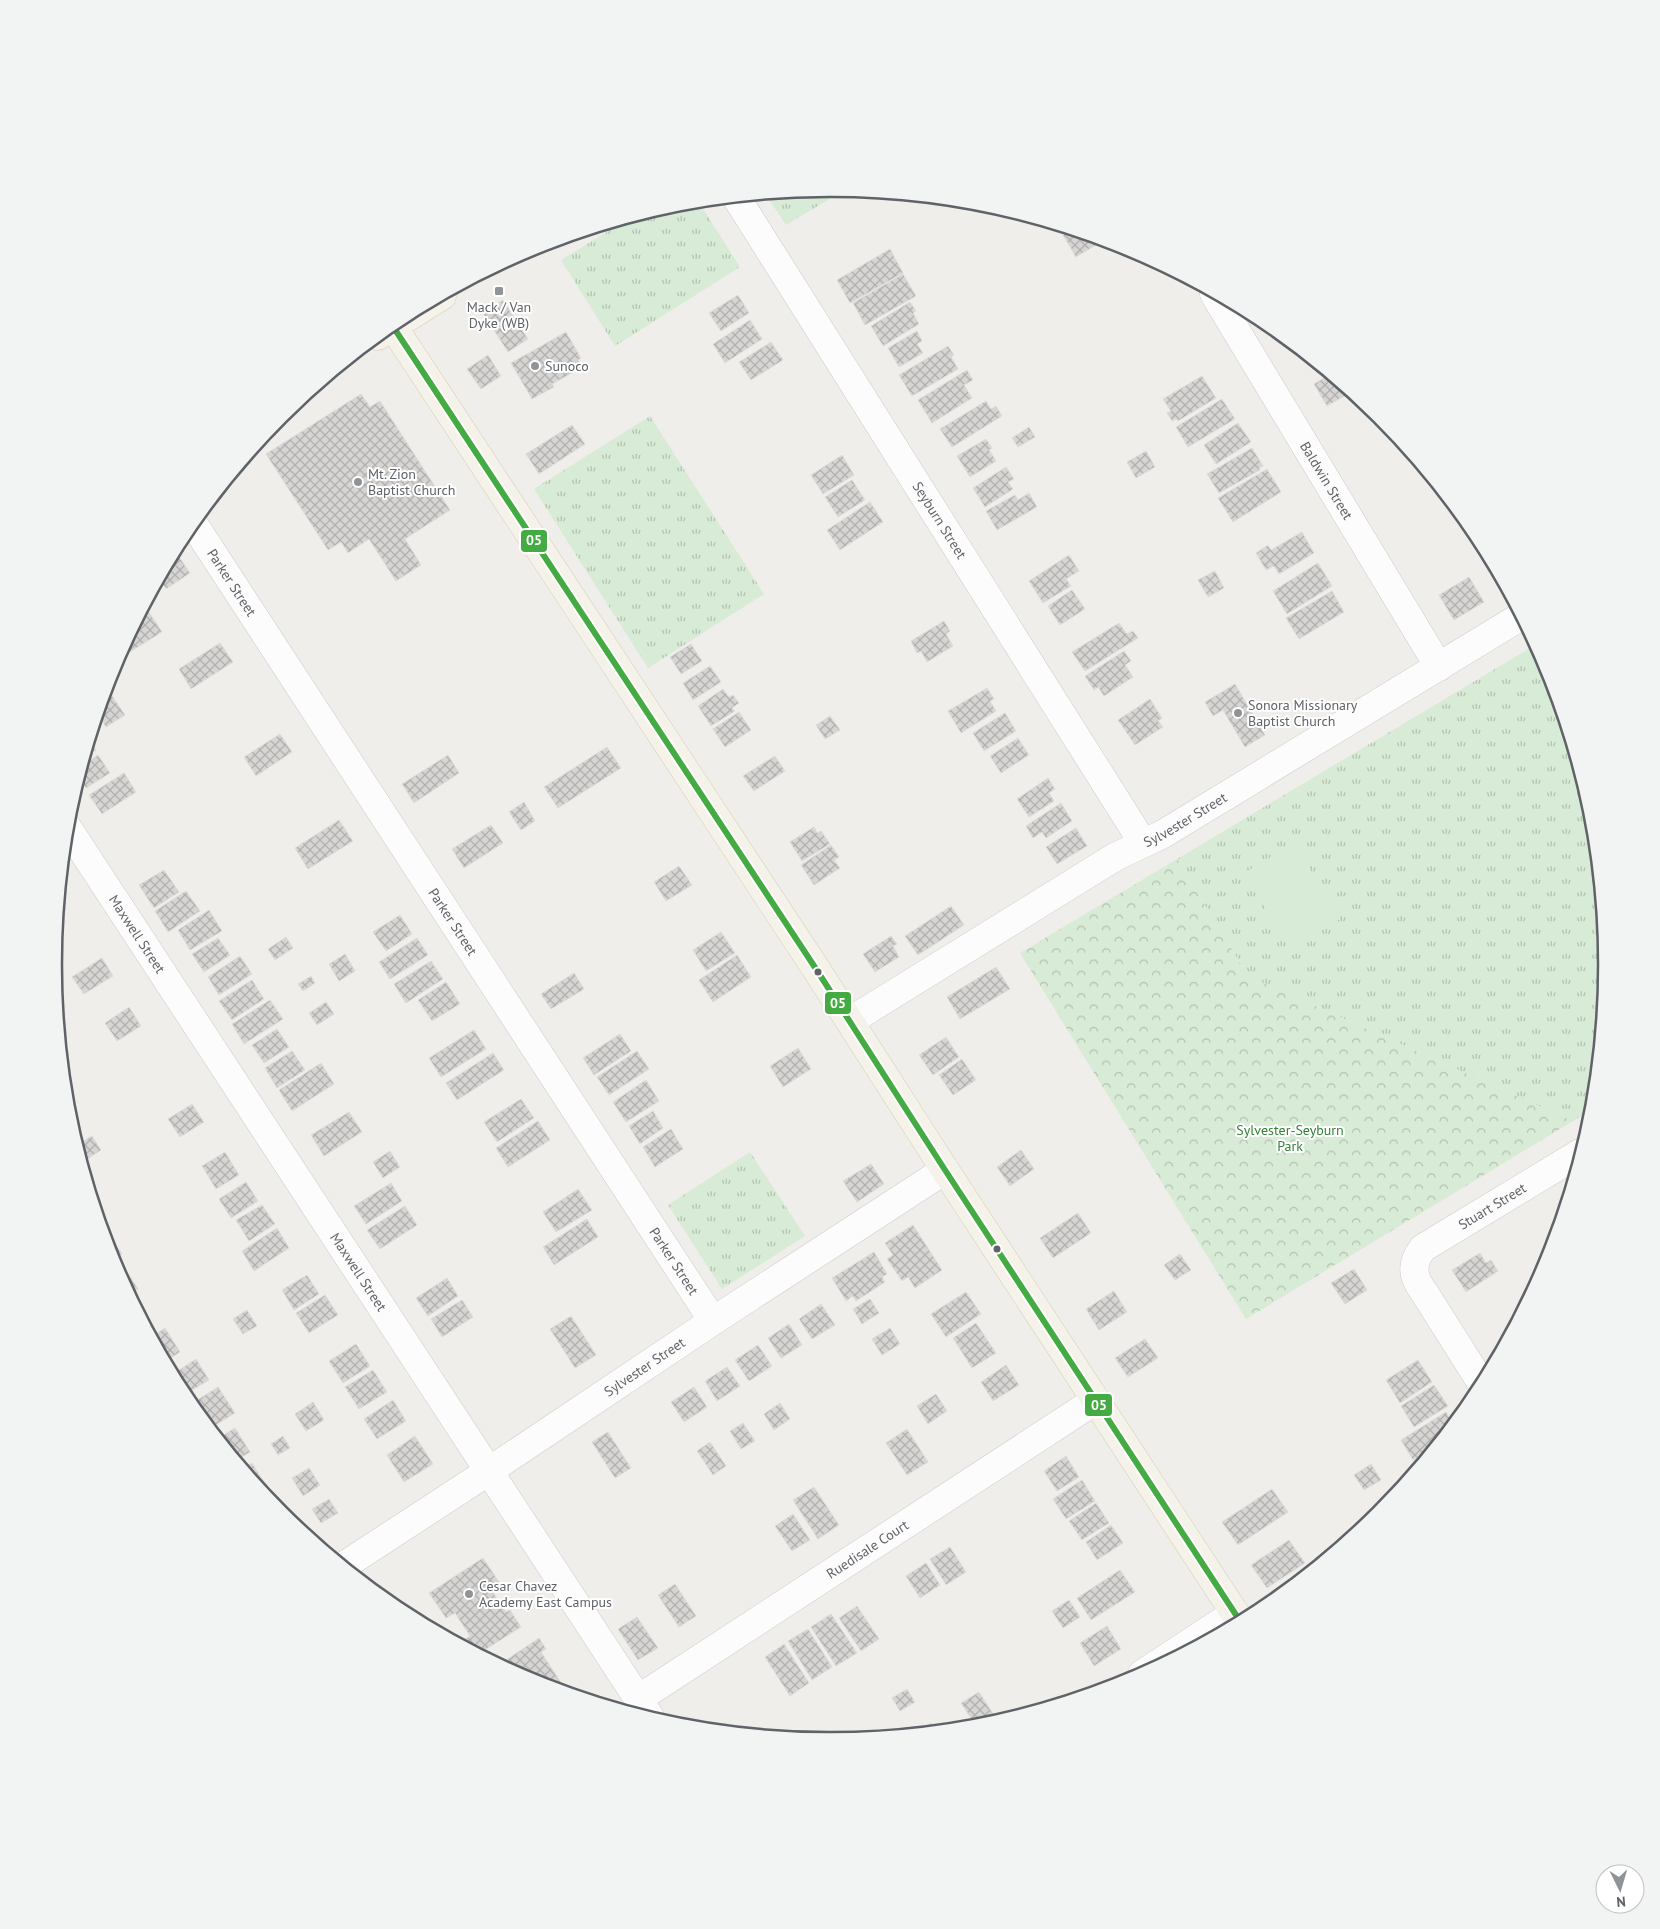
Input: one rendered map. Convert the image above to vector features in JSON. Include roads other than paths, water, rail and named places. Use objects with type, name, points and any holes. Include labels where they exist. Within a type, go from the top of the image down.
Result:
[{"type":"main road","points":[[392,335],[850,1021],[945,1170],[1237,1615]]},
{"type":"street","name":"Seyburn Street","points":[[739,203],[1143,843]]},
{"type":"street","name":"Baldwin Street","points":[[1220,304],[1439,667]]},
{"type":"street","name":"Parker Street","points":[[198,530],[713,1321]]},
{"type":"street","name":"Sylvester Street","points":[[850,1021],[1115,857],[1163,834],[1515,620]]},
{"type":"street","name":"Maxwell Street","points":[[73,837],[644,1708]]},
{"type":"street","name":"Stuart Street","points":[[1477,1376],[1417,1283],[1413,1268],[1416,1257],[1423,1248],[1572,1158]]},
{"type":"street","name":"Sylvester Street","points":[[350,1563],[713,1321],[945,1170]]},
{"type":"street","name":"Ruedisale Court","points":[[644,1708],[1096,1400]]},
{"type":"place","name":"Mack / Van Dyke (WB)","points":[[499,291]]},
{"type":"place","name":"Sunoco","points":[[535,366]]},
{"type":"place","name":"Mt. Zion Baptist Church","points":[[358,482]]},
{"type":"place","name":"Sonora Missionary Baptist Church","points":[[1238,713]]},
{"type":"place","name":"Cesar Chavez Academy East Campus","points":[[469,1594]]},
{"type":"park label","name":"Sylvester-Seyburn Park","points":[[1290,1138]]}]
